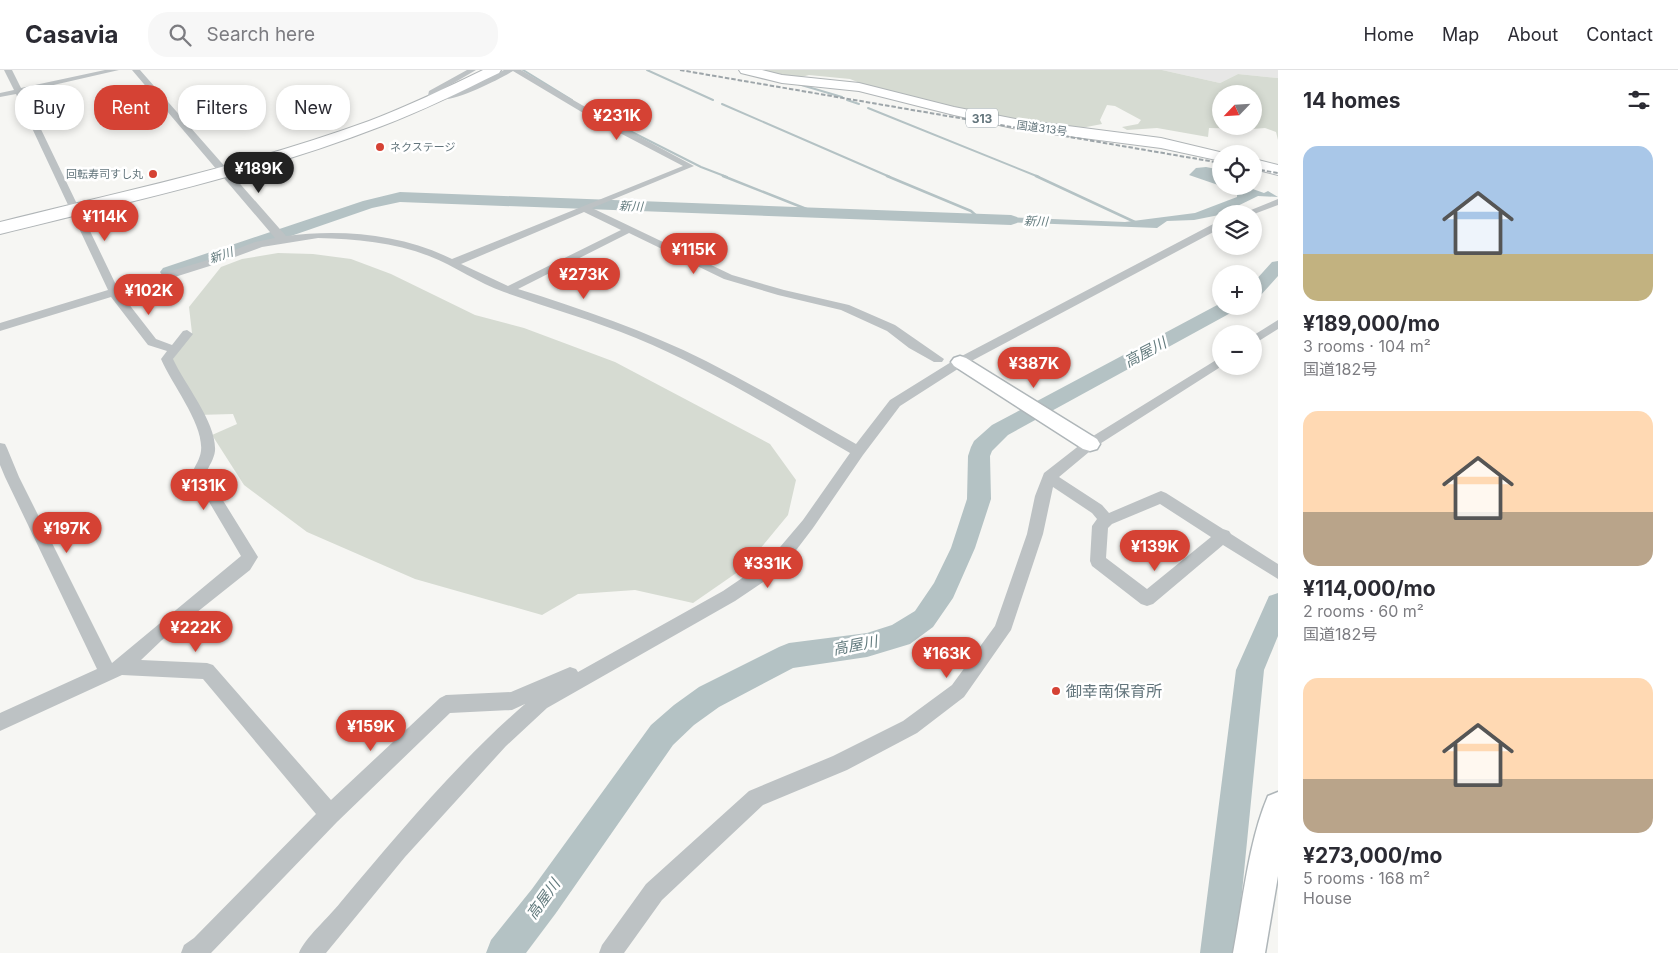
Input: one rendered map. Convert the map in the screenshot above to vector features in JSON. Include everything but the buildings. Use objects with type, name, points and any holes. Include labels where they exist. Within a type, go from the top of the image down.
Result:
[{"type":"highway","points":[[442,95],[486,70]]},
{"type":"highway","points":[[0,222],[74,206],[314,145],[376,124],[494,70]]},
{"type":"highway","name":"国道313号","points":[[746,70],[782,79],[859,87],[954,111],[1021,125],[1161,143],[1212,154]]},
{"type":"highway","points":[[1262,166],[1278,170]]},
{"type":"highway","points":[[0,228],[74,206]]},
{"type":"street","points":[[8,70],[15,85]]},
{"type":"street","points":[[46,85],[115,70]]},
{"type":"street","points":[[136,70],[280,236]]},
{"type":"street","points":[[472,70],[432,93],[452,97],[510,70]]},
{"type":"street","points":[[453,263],[588,206],[690,166],[598,118],[516,70]]},
{"type":"street","points":[[0,95],[15,92]]},
{"type":"street","points":[[37,130],[113,289],[152,342],[163,347],[176,349]]},
{"type":"street","points":[[1262,208],[1278,202]]},
{"type":"street","points":[[588,206],[630,229],[728,277],[782,293],[845,307],[891,328],[913,345],[938,359]]},
{"type":"street","points":[[508,290],[630,229]]},
{"type":"street","points":[[310,953],[329,934],[398,850],[499,739],[541,702],[587,674],[729,596],[775,565],[813,518],[858,451],[895,403],[960,362],[1212,229]]},
{"type":"street","points":[[0,327],[113,289],[212,262],[280,236],[335,235],[391,242],[413,246],[508,290],[576,311],[640,336],[702,364],[858,451]]},
{"type":"street","points":[[1262,335],[1278,324]]},
{"type":"street","points":[[0,722],[114,669],[244,565],[250,557],[199,473],[208,450],[201,421],[172,372],[167,359],[187,334]]},
{"type":"street","points":[[960,362],[1090,444]]},
{"type":"street","points":[[610,953],[654,892],[756,798],[840,763],[910,727],[958,691],[1002,630],[1035,534],[1042,496],[1050,477],[1090,444],[1212,367]]},
{"type":"street","points":[[0,448],[12,477],[114,669]]},
{"type":"street","points":[[1050,477],[1097,509],[1107,520]]},
{"type":"street","points":[[1224,536],[1146,600],[1098,561],[1100,526],[1107,520],[1161,497],[1224,536],[1278,572]]},
{"type":"street","points":[[114,669],[207,671],[330,815]]},
{"type":"street","points":[[192,953],[202,946],[330,815],[446,704],[512,701],[583,669],[587,674]]},
{"type":"street","points":[[1250,953],[1268,847],[1278,806]]},
{"type":"shaded area","points":[[751,70],[1162,70],[1220,83],[1238,74],[1278,78],[1278,140],[1276,132],[1262,128],[1262,85],[1212,85],[1212,128],[1209,128],[1208,137],[1157,128],[1127,130],[1122,127],[1138,124],[1141,120],[1115,106],[1107,105],[1100,120],[1102,124],[1071,130],[1022,124],[875,89],[850,79],[809,75],[787,77]]},
{"type":"shaded area","points":[[1162,70],[1278,70],[1278,78],[1238,74],[1220,83]]},
{"type":"shaded area","points":[[278,253],[313,254],[351,259],[391,274],[475,315],[524,328],[615,362],[770,444],[796,480],[788,515],[745,567],[693,603],[635,590],[578,594],[542,615],[415,579],[307,532],[244,485],[212,435],[237,424],[233,414],[197,415],[169,364],[192,333],[189,307],[221,267],[242,259]]},
{"type":"water","points":[[1196,168],[1212,168],[1212,183],[1189,175]]},
{"type":"water","points":[[1268,191],[1278,197],[1258,196],[1240,205],[1216,205],[1237,197],[1237,195],[1262,195],[1262,192]]},
{"type":"water","points":[[1212,207],[1212,216],[1194,220],[1167,221],[1157,228],[981,221],[979,216],[1125,222],[1195,213]]},
{"type":"waterway","points":[[523,70],[572,100]]},
{"type":"waterway","points":[[647,70],[713,100]]},
{"type":"waterway","points":[[798,84],[842,97]]},
{"type":"waterway","points":[[847,100],[859,104]]},
{"type":"waterway","points":[[722,104],[890,177]]},
{"type":"waterway","points":[[868,108],[1039,177]]},
{"type":"waterway","points":[[618,125],[701,167],[727,177]]},
{"type":"waterway","points":[[723,176],[814,212]]},
{"type":"waterway","points":[[887,176],[971,211],[979,218]]},
{"type":"waterway","points":[[1036,176],[1137,223]]},
{"type":"waterway","name":"新川","points":[[169,272],[368,204],[400,197],[1011,220]]},
{"type":"waterway","name":"高屋川","points":[[1262,283],[1278,266]]},
{"type":"waterway","name":"高屋川","points":[[504,953],[544,901],[662,735],[684,715],[709,697],[789,656],[867,645],[900,635],[924,619],[944,590],[963,548],[979,499],[979,456],[982,447],[1000,430],[1213,315]]},
{"type":"waterway","points":[[1218,953],[1250,670],[1278,604]]},
{"type":"railway","points":[[680,70],[1212,161]]},
{"type":"railway","points":[[1262,170],[1278,173]]},
{"type":"place","name":"ネクステージ","points":[[380,147]]},
{"type":"place","name":"回転寿司すし丸","points":[[153,174]]},
{"type":"place","name":"御幸南保育所","points":[[1056,691]]}]
